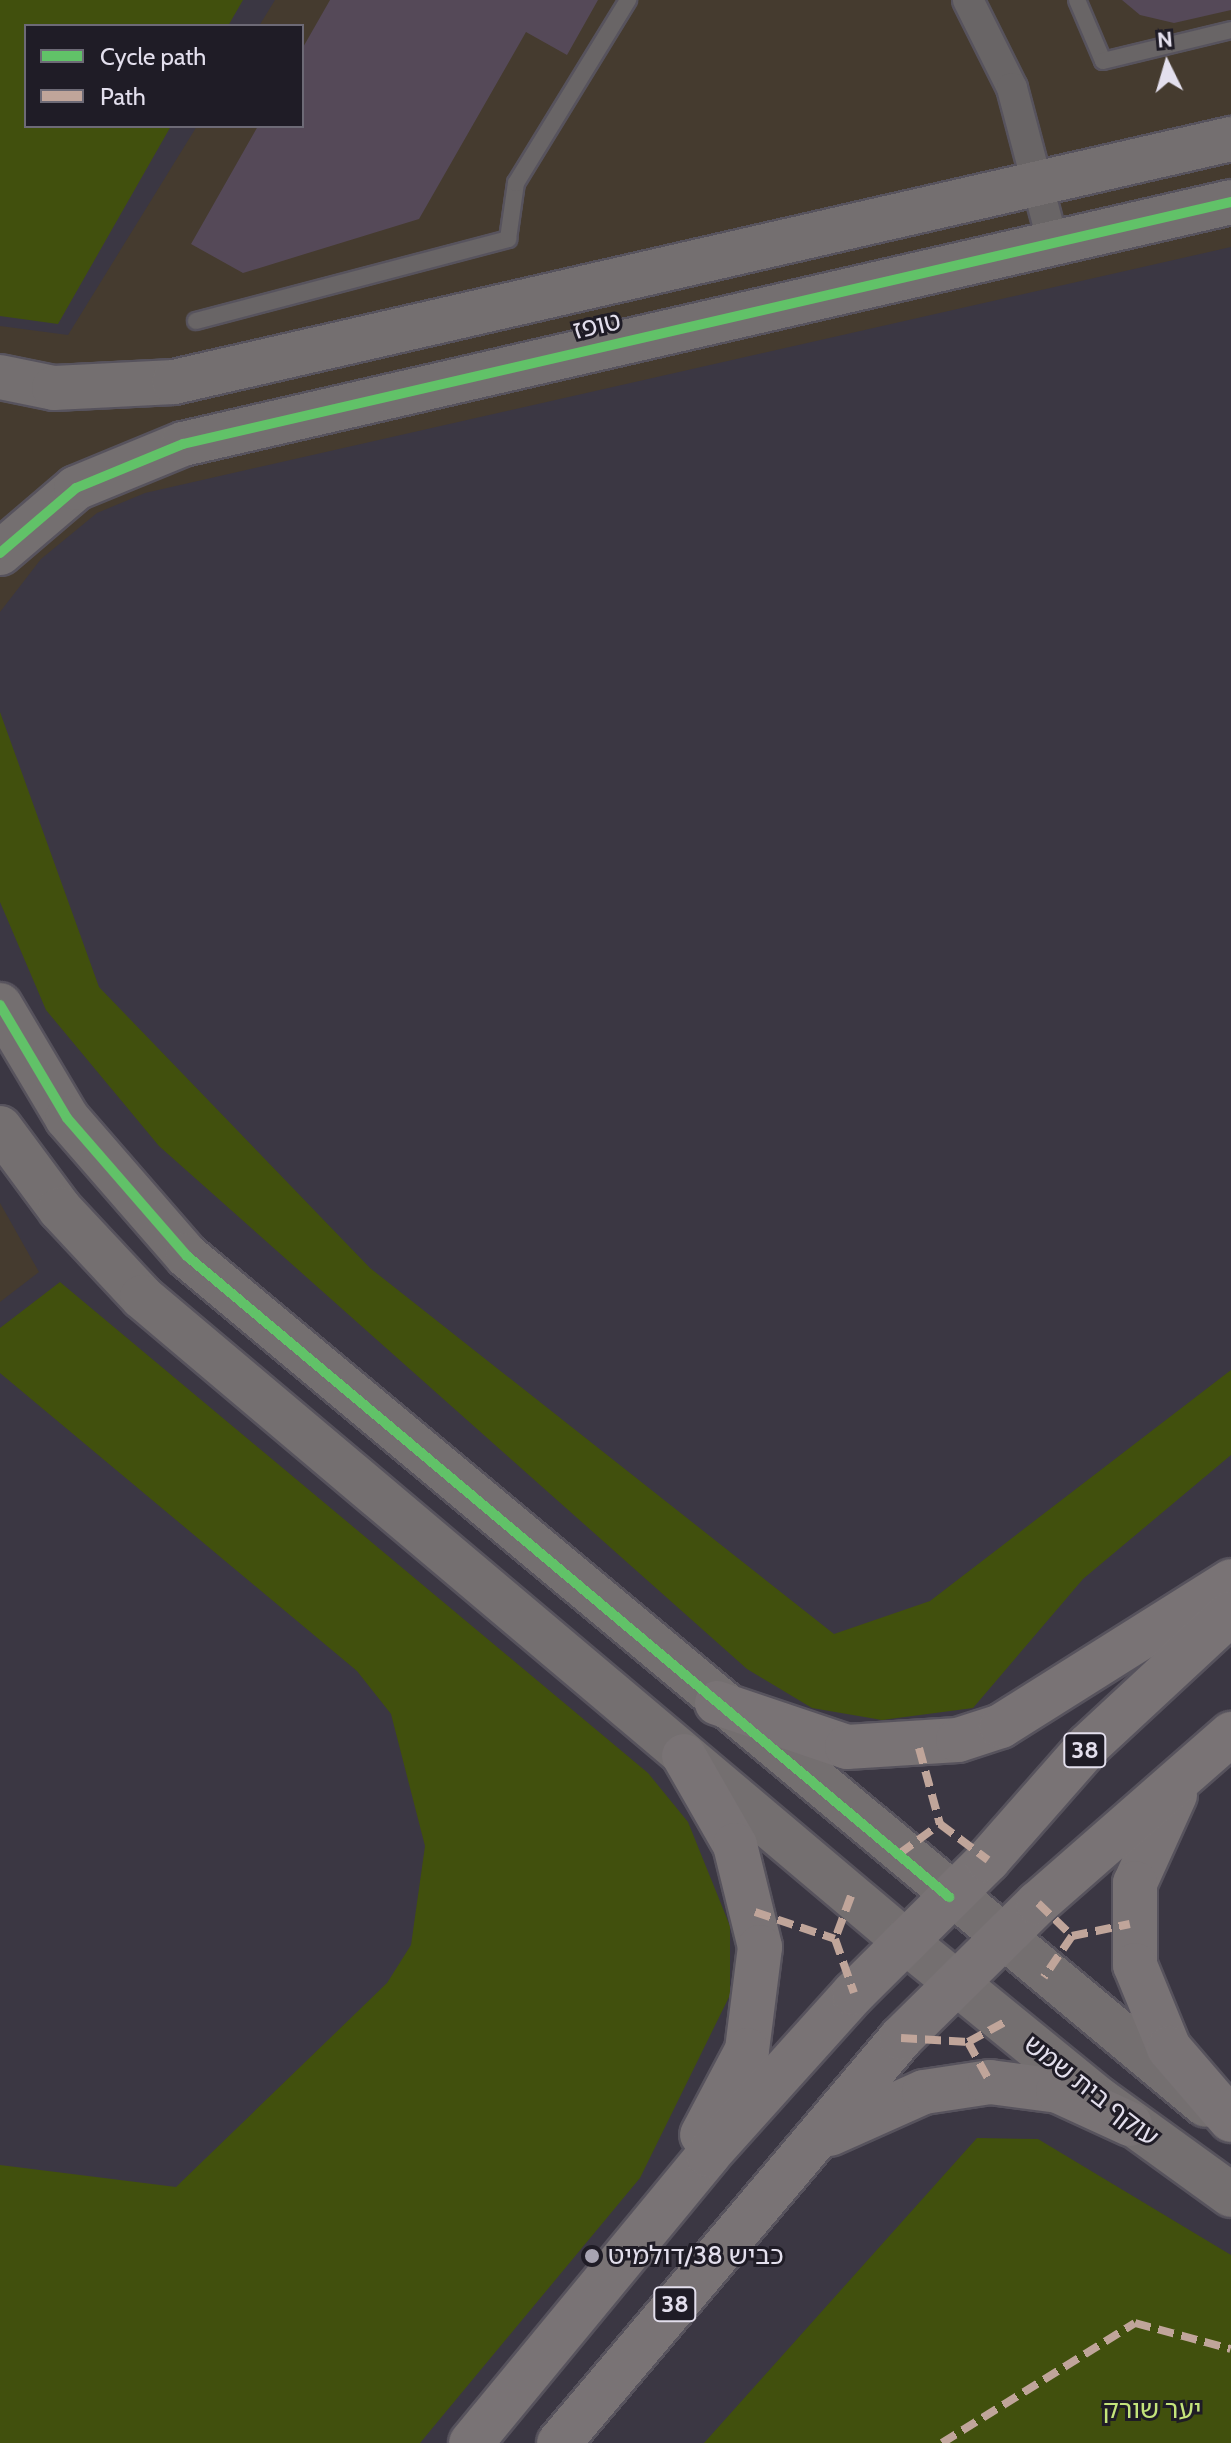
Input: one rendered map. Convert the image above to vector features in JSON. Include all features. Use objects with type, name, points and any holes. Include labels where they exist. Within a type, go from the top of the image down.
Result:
[{"type":"highway","points":[[717,1703],[847,1747],[958,1740],[1001,1726],[1231,1581]]},
{"type":"highway","name":"38","points":[[471,2443],[652,2223],[905,1941],[1088,1746],[1231,1613]]},
{"type":"highway","points":[[1227,1737],[1192,1771],[1147,1844],[1130,1924],[1147,2007],[1169,2048],[1231,2122]]},
{"type":"highway","name":"38","points":[[559,2443],[791,2166],[954,1982],[999,1938],[1227,1737]]},
{"type":"highway","points":[[652,2223],[747,2050],[761,1983],[742,1867],[721,1813],[684,1756]]},
{"type":"highway","points":[[791,2166],[859,2117],[957,2085],[1058,2091],[1130,2124]]},
{"type":"street","points":[[968,0],[1012,88],[1043,182],[1053,243]]},
{"type":"street","name":"טופז","points":[[0,377],[54,388],[174,382],[1231,139]]},
{"type":"street","name":"טופז","points":[[0,553],[76,488],[183,444],[1231,202]]},
{"type":"street","points":[[0,1005],[67,1118],[187,1256],[949,1897],[1231,2122]]},
{"type":"street","name":"עוקף בית שמש","points":[[0,1128],[60,1209],[142,1297],[954,1982],[1130,2124],[1231,2195]]},
{"type":"lane","points":[[196,321],[508,239],[516,183],[628,0]]},
{"type":"lane","points":[[1077,0],[1103,61],[1231,30]]},
{"type":"shaded area","points":[[275,0],[1231,0],[1231,247],[145,493],[97,513],[41,559],[0,612],[0,326],[68,335],[196,128],[304,128],[304,24],[260,24]]},
{"type":"shaded area","points":[[0,1203],[39,1272],[0,1302]]},
{"type":"green space","points":[[0,0],[243,0],[229,24],[24,24],[24,128],[170,128],[58,324],[0,316]]},
{"type":"green space","points":[[0,712],[99,987],[370,1268],[834,1634],[930,1601],[1231,1370],[1231,1455],[1083,1579],[973,1708],[882,1720],[812,1708],[747,1669],[159,1146],[46,1010],[0,902]]},
{"type":"green space","points":[[60,1282],[648,1773],[688,1822],[730,1926],[730,1995],[640,2178],[420,2443],[0,2443],[0,2165],[176,2187],[387,1983],[411,1945],[425,1846],[391,1714],[357,1671],[0,1373],[0,1328]]},
{"type":"green space","name":"יער שורק","points":[[977,2138],[1038,2139],[1231,2255],[1231,2443],[704,2443]]},
{"type":"building","points":[[330,0],[598,0],[567,55],[526,32],[419,219],[243,273],[191,244],[257,128],[304,128],[304,46]]},
{"type":"building","points":[[1122,0],[1231,0],[1231,10],[1174,23],[1140,15]]},
{"type":"marked path","points":[[919,1748],[940,1824]]},
{"type":"marked path","points":[[899,1854],[940,1824],[988,1860]]},
{"type":"marked path","points":[[851,1896],[835,1939],[854,1993]]},
{"type":"marked path","points":[[1038,1903],[1072,1936],[1044,1977]]},
{"type":"marked path","points":[[755,1912],[835,1939]]},
{"type":"marked path","points":[[1072,1936],[1130,1924]]},
{"type":"marked path","points":[[901,2038],[968,2042],[1005,2022]]},
{"type":"marked path","points":[[968,2042],[990,2082]]},
{"type":"marked path","points":[[942,2443],[1135,2323],[1231,2349]]},
{"type":"cycle path","points":[[0,553],[76,488],[183,444],[1231,202]]},
{"type":"cycle path","points":[[0,1005],[67,1118],[187,1256],[949,1897]]},
{"type":"place","name":"כביש 38/דולמיט","points":[[592,2256]]}]
